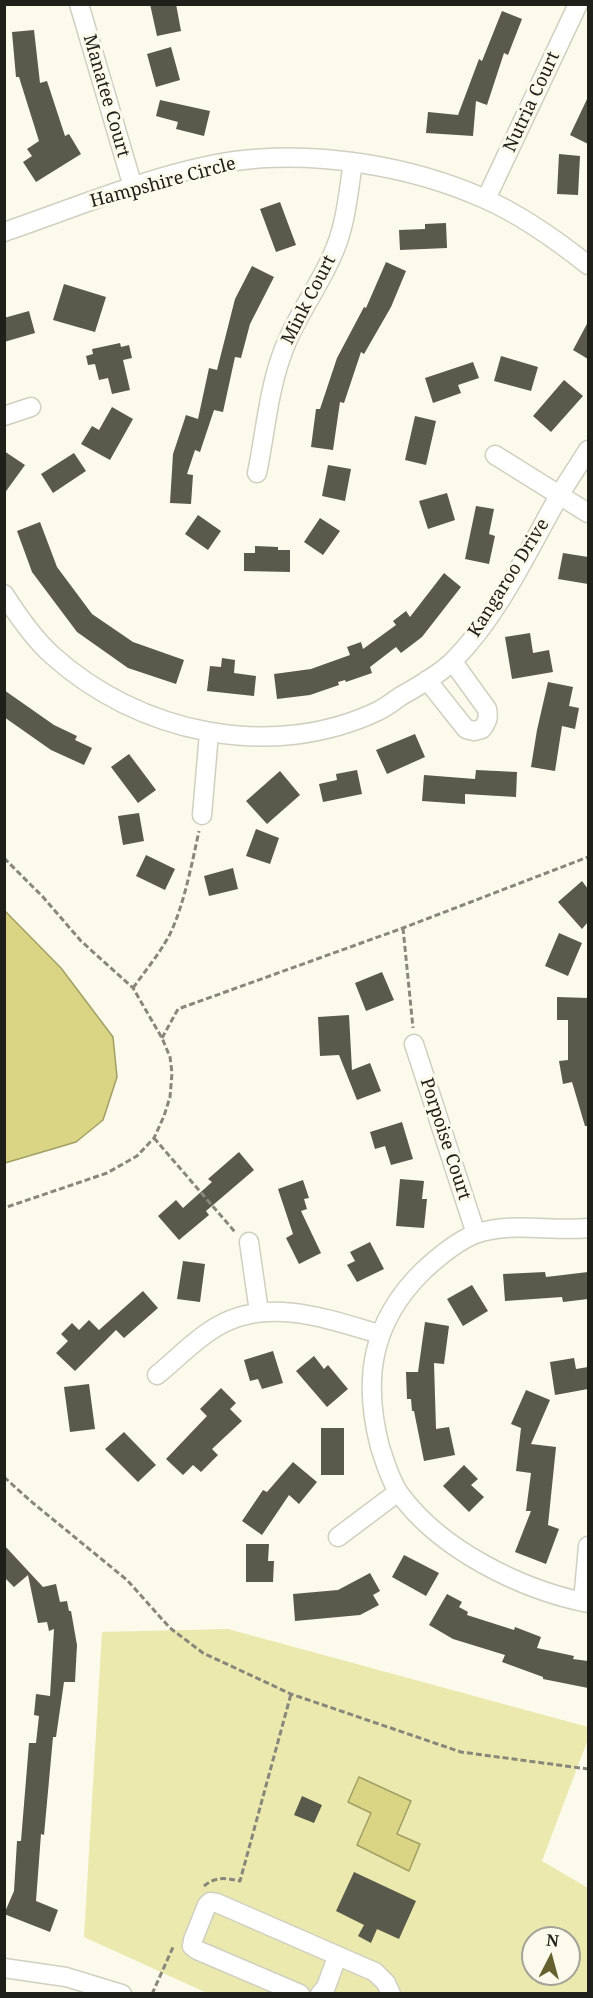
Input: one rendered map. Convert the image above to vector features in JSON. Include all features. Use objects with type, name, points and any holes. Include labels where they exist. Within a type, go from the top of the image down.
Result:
[{"type":"street","name":"Manatee Court","points":[[79,4],[133,187]]},
{"type":"street","name":"Nutria Court","points":[[486,199],[578,4]]},
{"type":"street","name":"Hampshire Circle","points":[[4,232],[133,187],[235,161],[282,158],[353,162],[414,174],[486,199],[521,219],[588,265]]},
{"type":"street","name":"Mink Court","points":[[256,473],[272,386],[281,357],[288,337],[325,273],[340,236],[353,162]]},
{"type":"street","points":[[4,416],[31,407]]},
{"type":"street","name":"Kangaroo Drive","points":[[4,594],[44,647],[86,682],[132,708],[172,724],[209,733],[259,737],[322,730],[379,710],[453,662],[507,590],[559,496],[588,450]]},
{"type":"street","points":[[495,455],[588,513]]},
{"type":"street","points":[[427,680],[466,729],[474,731],[482,729],[487,722],[487,709],[453,662]]},
{"type":"street","points":[[202,815],[209,733]]},
{"type":"street","name":"Porpoise Court","points":[[414,1044],[476,1234]]},
{"type":"street","points":[[588,1228],[503,1229],[476,1234],[450,1248],[409,1285],[397,1302],[380,1334],[372,1376],[373,1414],[384,1461],[398,1492],[435,1530],[483,1563],[532,1588],[586,1603],[588,1546]]},
{"type":"street","points":[[249,1242],[259,1312]]},
{"type":"street","points":[[157,1375],[217,1326],[244,1315],[259,1312],[275,1311],[313,1316],[380,1334]]},
{"type":"street","points":[[338,1537],[398,1492]]},
{"type":"street","points":[[300,1994],[192,1946],[207,1905],[210,1902],[217,1903],[375,1972],[386,1983],[391,1994]]},
{"type":"street","points":[[320,1994],[326,1987],[337,1957]]},
{"type":"street","points":[[4,1968],[66,1977],[122,1994]]},
{"type":"path","points":[[133,988],[159,953],[171,932],[190,873],[202,815]]},
{"type":"path","points":[[162,1038],[178,1009],[403,928],[588,857]]},
{"type":"path","points":[[4,858],[43,897],[81,941],[133,988],[162,1038],[170,1057],[172,1073],[170,1097],[154,1138],[136,1156],[107,1173],[4,1208]]},
{"type":"path","points":[[403,928],[414,1044]]},
{"type":"path","points":[[154,1138],[239,1237],[249,1242]]},
{"type":"path","points":[[4,1477],[127,1580],[170,1628],[203,1653],[291,1694],[461,1752],[588,1769]]},
{"type":"path","points":[[199,1891],[211,1880],[224,1878],[240,1881],[291,1694]]},
{"type":"path","points":[[152,1994],[174,1945]]},
{"type":"shaded area","points":[[4,910],[61,968],[113,1037],[117,1077],[103,1120],[76,1142],[5,1163]]},
{"type":"shaded area","points":[[228,1629],[588,1727],[588,1739],[542,1861],[588,1888],[588,1993],[207,1993],[84,1937],[102,1632]]},
{"type":"shaded area","points":[[359,1777],[411,1801],[397,1834],[420,1844],[409,1871],[357,1845],[371,1813],[348,1802]]},
{"type":"building","points":[[150,4],[176,4],[181,31],[157,36]]},
{"type":"building","points":[[502,11],[522,19],[508,55],[504,53],[487,105],[476,101],[473,136],[426,133],[428,112],[458,115],[479,59],[482,61]]},
{"type":"building","points":[[34,30],[40,83],[47,81],[65,136],[69,134],[81,154],[36,182],[23,162],[32,156],[27,149],[39,141],[19,77],[16,77],[12,32]]},
{"type":"building","points":[[171,47],[180,80],[156,87],[147,54]]},
{"type":"building","points":[[588,97],[588,144],[570,135]]},
{"type":"building","points":[[160,100],[210,111],[204,136],[176,129],[178,122],[156,116]]},
{"type":"building","points":[[559,154],[580,156],[578,195],[557,194]]},
{"type":"building","points":[[280,202],[296,245],[276,252],[260,209]]},
{"type":"building","points":[[446,223],[447,248],[400,250],[399,230],[425,229],[425,224]]},
{"type":"building","points":[[386,262],[406,271],[391,307],[364,354],[361,352],[344,403],[340,402],[333,450],[311,447],[316,409],[320,409],[337,358],[364,307],[366,308]]},
{"type":"building","points":[[252,266],[274,277],[250,324],[241,358],[235,357],[223,412],[214,410],[200,452],[195,450],[187,474],[193,475],[191,504],[170,503],[173,454],[186,415],[198,419],[209,368],[217,370],[235,299]]},
{"type":"building","points":[[64,284],[106,297],[95,332],[53,320]]},
{"type":"building","points":[[29,311],[35,333],[4,342],[4,318]]},
{"type":"building","points":[[588,322],[588,359],[573,350]]},
{"type":"building","points":[[120,343],[121,347],[129,345],[132,358],[123,360],[130,390],[112,394],[108,378],[99,380],[95,364],[88,365],[86,356],[93,354],[92,349]]},
{"type":"building","points":[[501,356],[538,367],[531,391],[494,381]]},
{"type":"building","points":[[473,362],[479,378],[458,385],[461,393],[433,403],[425,378]]},
{"type":"building","points":[[564,380],[583,396],[551,432],[533,416]]},
{"type":"building","points":[[112,407],[133,419],[110,460],[81,444],[92,426],[99,430]]},
{"type":"building","points":[[415,416],[436,421],[426,465],[405,460]]},
{"type":"building","points":[[4,451],[25,465],[4,494]]},
{"type":"building","points":[[74,453],[86,471],[53,493],[41,474]]},
{"type":"building","points":[[328,465],[351,469],[345,501],[322,496]]},
{"type":"building","points":[[447,493],[455,520],[428,529],[419,501]]},
{"type":"building","points":[[476,506],[494,509],[489,534],[495,536],[489,564],[465,559]]},
{"type":"building","points":[[198,515],[221,531],[208,550],[185,534]]},
{"type":"building","points":[[320,518],[340,531],[323,555],[304,542]]},
{"type":"building","points":[[40,522],[57,567],[92,614],[133,642],[184,660],[176,684],[128,668],[77,632],[32,572],[17,531]]},
{"type":"building","points":[[255,546],[290,550],[290,572],[244,571],[244,553],[255,553]]},
{"type":"building","points":[[563,553],[588,557],[588,584],[558,579]]},
{"type":"building","points":[[444,573],[461,587],[422,637],[401,653],[396,647],[370,667],[372,673],[346,682],[345,680],[338,682],[339,685],[310,695],[277,699],[274,674],[311,669],[350,655],[347,647],[361,642],[363,649],[396,625],[393,621],[406,611],[410,617]]},
{"type":"building","points":[[530,633],[533,653],[549,650],[553,672],[512,679],[505,637]]},
{"type":"building","points":[[222,658],[235,660],[234,673],[256,676],[254,696],[207,691],[210,666],[221,667]]},
{"type":"building","points":[[548,682],[573,687],[569,706],[579,708],[575,729],[562,726],[555,771],[531,767]]},
{"type":"building","points":[[4,690],[54,725],[77,736],[75,740],[92,748],[84,765],[51,750],[4,717]]},
{"type":"building","points":[[415,734],[425,757],[387,774],[376,750]]},
{"type":"building","points":[[129,754],[156,790],[138,803],[111,767]]},
{"type":"building","points":[[357,770],[362,794],[323,802],[319,784],[337,780],[336,774]]},
{"type":"building","points":[[476,770],[517,772],[516,797],[465,794],[465,804],[422,801],[424,775],[475,779]]},
{"type":"building","points":[[280,771],[300,795],[267,824],[246,801]]},
{"type":"building","points":[[139,813],[144,841],[123,845],[118,816]]},
{"type":"building","points":[[256,829],[279,838],[270,864],[246,856]]},
{"type":"building","points":[[146,855],[175,869],[165,890],[136,876]]},
{"type":"building","points":[[233,868],[238,889],[209,896],[204,876]]},
{"type":"building","points":[[582,881],[588,889],[588,922],[582,929],[558,902]]},
{"type":"building","points":[[559,933],[582,943],[568,976],[545,966]]},
{"type":"building","points":[[382,972],[394,1000],[366,1011],[355,983]]},
{"type":"building","points":[[557,997],[588,998],[588,1126],[585,1126],[572,1082],[563,1084],[559,1061],[568,1060],[568,1020],[557,1020]]},
{"type":"building","points":[[349,1015],[352,1070],[370,1063],[381,1091],[357,1100],[339,1055],[320,1056],[318,1017]]},
{"type":"building","points":[[402,1122],[413,1159],[391,1165],[385,1146],[375,1149],[370,1132]]},
{"type":"building","points":[[239,1152],[254,1170],[206,1211],[209,1215],[179,1240],[158,1216],[176,1200],[183,1208],[212,1182],[208,1179]]},
{"type":"building","points":[[400,1179],[424,1181],[422,1199],[427,1199],[424,1228],[396,1226]]},
{"type":"building","points":[[303,1180],[309,1198],[304,1199],[307,1209],[301,1211],[321,1253],[299,1264],[286,1238],[293,1234],[278,1189]]},
{"type":"building","points":[[370,1242],[384,1269],[357,1282],[347,1265],[355,1261],[350,1252]]},
{"type":"building","points":[[183,1261],[205,1264],[200,1302],[177,1299]]},
{"type":"building","points":[[545,1272],[546,1277],[588,1272],[588,1299],[563,1302],[562,1297],[505,1301],[503,1274]]},
{"type":"building","points":[[472,1285],[488,1311],[463,1326],[447,1299]]},
{"type":"building","points":[[143,1291],[158,1308],[124,1338],[116,1330],[75,1371],[56,1353],[68,1341],[61,1334],[72,1323],[79,1330],[89,1320],[99,1330]]},
{"type":"building","points":[[425,1322],[449,1326],[444,1364],[434,1363],[436,1429],[449,1427],[455,1455],[424,1461],[411,1399],[407,1399],[406,1372],[418,1372]]},
{"type":"building","points":[[273,1351],[283,1383],[262,1389],[258,1379],[250,1381],[244,1360]]},
{"type":"building","points":[[314,1356],[324,1369],[328,1365],[348,1389],[327,1407],[296,1371]]},
{"type":"building","points":[[574,1358],[576,1369],[588,1367],[588,1389],[555,1395],[550,1362]]},
{"type":"building","points":[[89,1384],[95,1429],[70,1432],[64,1387]]},
{"type":"building","points":[[221,1388],[236,1403],[230,1409],[242,1421],[212,1449],[218,1455],[201,1472],[193,1465],[183,1475],[166,1459],[207,1416],[200,1409]]},
{"type":"building","points":[[526,1390],[550,1400],[531,1444],[556,1447],[548,1525],[559,1529],[546,1564],[515,1552],[531,1511],[526,1511],[531,1473],[516,1471],[521,1428],[511,1424]]},
{"type":"building","points":[[321,1428],[344,1428],[344,1475],[321,1475]]},
{"type":"building","points":[[124,1432],[156,1465],[138,1482],[105,1449]]},
{"type":"building","points":[[293,1462],[317,1482],[299,1504],[289,1495],[262,1535],[242,1521],[263,1490],[267,1492]]},
{"type":"building","points":[[464,1465],[478,1479],[471,1485],[484,1497],[469,1512],[443,1486]]},
{"type":"building","points":[[246,1544],[269,1544],[268,1561],[274,1561],[273,1582],[246,1582]]},
{"type":"building","points":[[4,1545],[43,1587],[56,1584],[60,1602],[67,1601],[69,1611],[71,1611],[77,1645],[75,1682],[64,1682],[56,1737],[53,1737],[44,1835],[41,1834],[36,1901],[58,1910],[50,1932],[4,1914],[14,1891],[17,1841],[21,1841],[29,1743],[36,1743],[39,1716],[34,1715],[36,1694],[50,1696],[54,1629],[49,1631],[47,1622],[38,1623],[28,1575],[14,1587],[4,1577]]},
{"type":"building","points":[[404,1555],[439,1573],[426,1596],[392,1577]]},
{"type":"building","points":[[370,1573],[380,1591],[373,1595],[379,1605],[360,1615],[295,1621],[293,1594],[338,1590]]},
{"type":"building","points":[[447,1594],[462,1602],[459,1607],[468,1612],[467,1615],[514,1630],[515,1627],[541,1637],[537,1648],[588,1661],[588,1688],[543,1679],[543,1677],[502,1662],[505,1655],[453,1639],[429,1625]]},
{"type":"building","points":[[302,1796],[322,1805],[314,1823],[294,1815]]},
{"type":"building","points":[[354,1872],[416,1901],[399,1939],[377,1929],[371,1943],[358,1936],[364,1925],[336,1911]]}]
